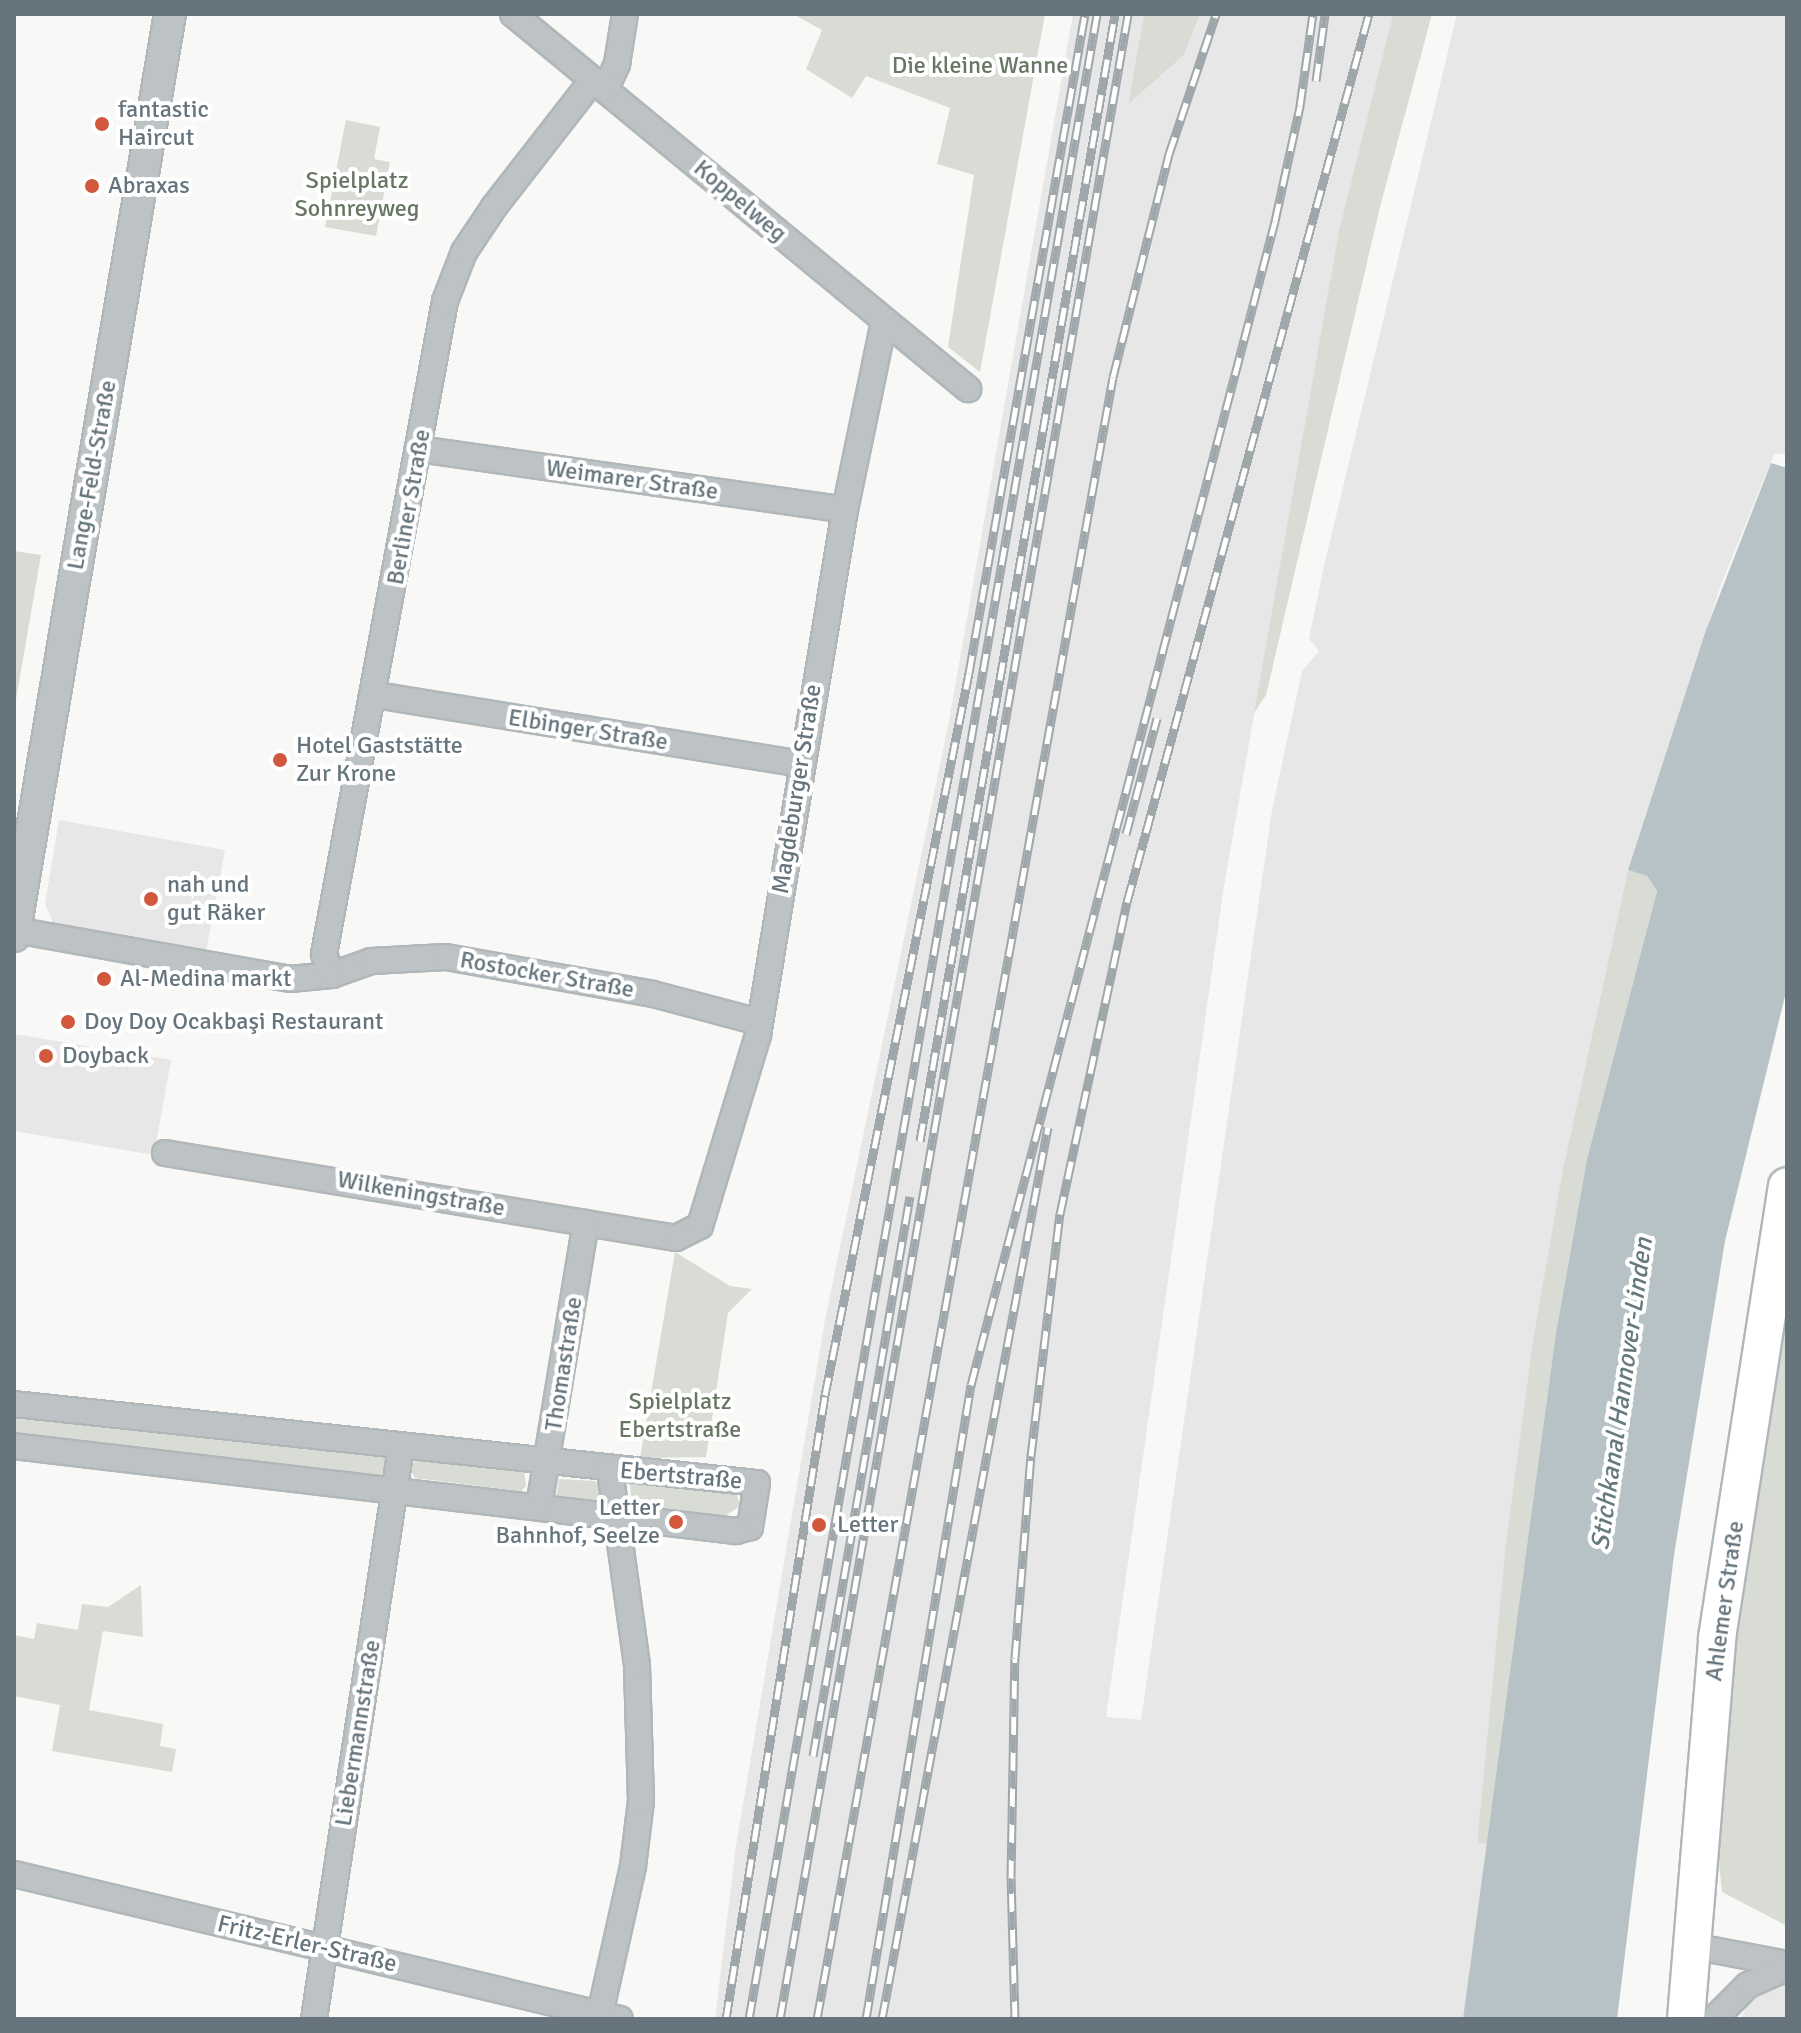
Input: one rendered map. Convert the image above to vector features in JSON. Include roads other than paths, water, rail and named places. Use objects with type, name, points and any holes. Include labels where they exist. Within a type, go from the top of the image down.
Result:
[{"type":"main road","name":"Ahlemer Straße","points":[[1686,2019],[1717,1638],[1787,1186]]},
{"type":"street","name":"Lange-Feld-Straße","points":[[14,936],[19,883],[170,14]]},
{"type":"street","name":"Koppelweg","points":[[513,14],[968,389]]},
{"type":"street","name":"Berliner Straße","points":[[332,975],[324,954],[376,695],[445,301],[464,252],[617,64],[625,14]]},
{"type":"street","name":"Magdeburger Straße","points":[[676,1238],[700,1226],[742,1103],[759,1022],[845,510],[884,321]]},
{"type":"street","name":"Weimarer Straße","points":[[419,449],[845,510]]},
{"type":"street","name":"Elbinger Straße","points":[[376,695],[801,764]]},
{"type":"street","name":"Rostocker Straße","points":[[15,930],[290,979],[332,975],[371,961],[446,957],[653,994],[759,1022]]},
{"type":"street","name":"Wilkeningstraße","points":[[165,1153],[676,1238]]},
{"type":"street","name":"Thomastraße","points":[[539,1506],[586,1223]]},
{"type":"street","name":"Ebertstraße","points":[[14,1404],[548,1464],[680,1472],[757,1483],[750,1527],[736,1531],[615,1514],[14,1446]]},
{"type":"street","name":"Liebermannstraße","points":[[314,2019],[401,1447]]},
{"type":"street","points":[[610,1470],[637,1665],[641,1801],[610,2016]]},
{"type":"street","name":"Fritz-Erler-Straße","points":[[14,1874],[610,2016]]},
{"type":"street","points":[[1692,1946],[1787,1966]]},
{"type":"street","points":[[1714,2019],[1748,1985],[1787,1966]]},
{"type":"water","name":"Stichkanal Hannover-Linden","points":[[1771,463],[1787,468],[1787,988],[1725,1241],[1674,1555],[1617,2019],[1463,2019],[1556,1333],[1587,1159],[1657,891],[1647,876],[1628,870],[1706,630]]},
{"type":"railway","points":[[726,2019],[825,1395],[969,673],[1085,14]]},
{"type":"railway","points":[[749,2019],[1097,14]]},
{"type":"railway","points":[[920,1141],[1115,14]]},
{"type":"railway","points":[[780,2019],[1128,14]]},
{"type":"railway","points":[[817,2019],[1113,377],[1169,154],[1216,14]]},
{"type":"railway","points":[[866,2019],[971,1385],[1275,221],[1300,106],[1313,14]]},
{"type":"railway","points":[[1316,81],[1325,14]]},
{"type":"railway","points":[[1015,2019],[1011,1878],[1015,1658],[1031,1456],[1060,1214],[1127,902],[1369,14]]},
{"type":"railway","points":[[1126,834],[1157,718]]},
{"type":"railway","points":[[882,2019],[1048,1127]]},
{"type":"railway","points":[[813,1756],[910,1196]]},
{"type":"place","name":"fantastic Haircut","points":[[102,124]]},
{"type":"place","name":"Abraxas","points":[[92,186]]},
{"type":"place","name":"Hotel Gaststätte Zur Krone","points":[[280,760]]},
{"type":"place","name":"nah und gut Räker","points":[[151,899]]},
{"type":"place","name":"Al-Medina markt","points":[[104,979]]},
{"type":"place","name":"Doy Doy Ocakbaşi Restaurant","points":[[68,1022]]},
{"type":"place","name":"Doyback","points":[[46,1056]]},
{"type":"place","name":"Letter Bahnhof, Seelze","points":[[676,1522]]},
{"type":"place","name":"Letter","points":[[819,1525]]},
{"type":"park label","name":"Die kleine Wanne","points":[[980,66]]},
{"type":"park label","name":"Spielplatz Sohnreyweg","points":[[357,195]]},
{"type":"park label","name":"Spielplatz Ebertstraße","points":[[680,1416]]}]
